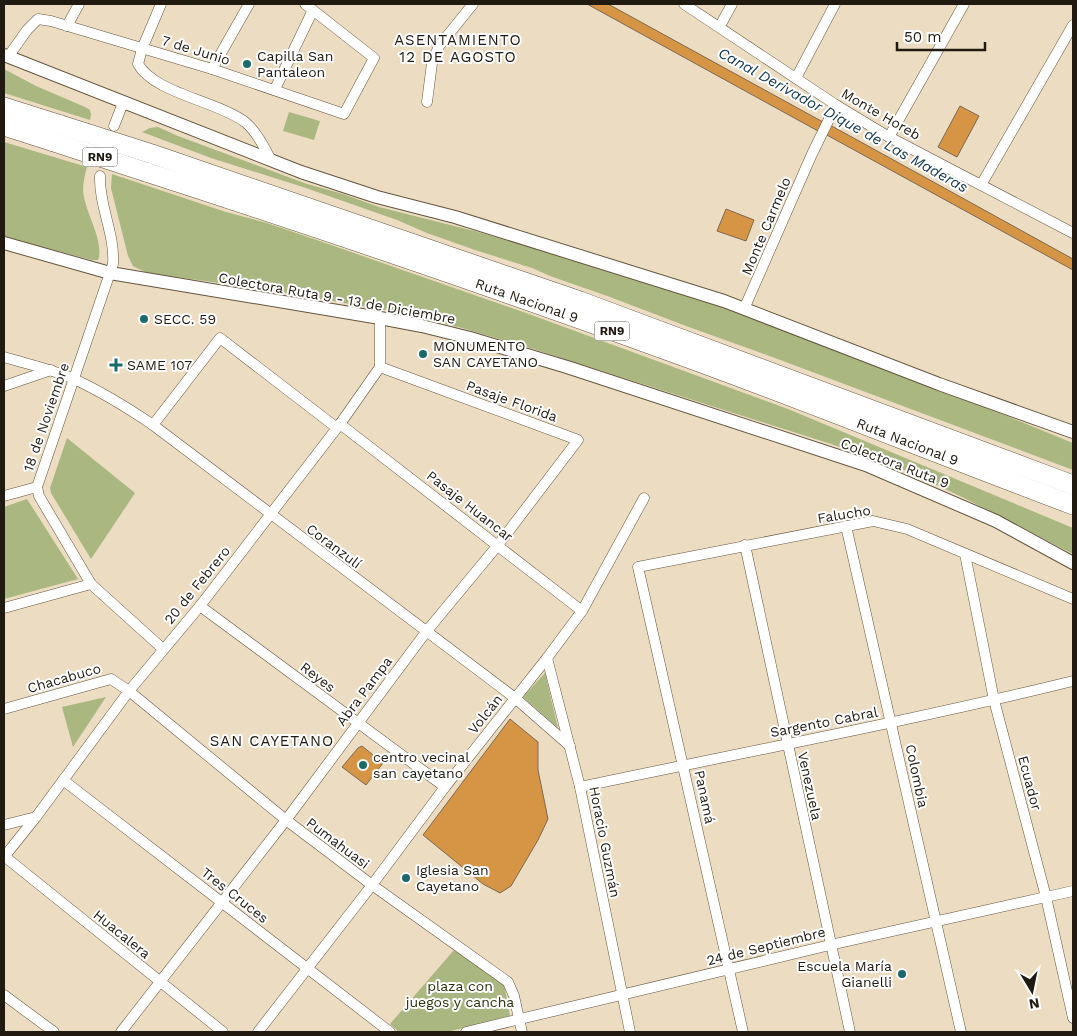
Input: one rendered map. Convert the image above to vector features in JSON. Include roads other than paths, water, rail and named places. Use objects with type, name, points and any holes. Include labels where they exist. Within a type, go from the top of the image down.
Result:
[{"type":"highway","name":"Ruta Nacional 9","points":[[4,107],[58,134],[580,301],[1073,485]]},
{"type":"highway","name":"Ruta Nacional 9","points":[[4,126],[58,134]]},
{"type":"highway","name":"Ruta Nacional 9","points":[[149,163],[366,244],[702,364],[1073,505]]},
{"type":"highway","points":[[996,456],[1037,463],[1073,477]]},
{"type":"highway","points":[[1005,479],[1047,503],[1073,513]]},
{"type":"street","points":[[67,26],[79,4]]},
{"type":"street","points":[[160,4],[138,64],[143,73],[158,83],[214,106],[246,123],[260,141],[270,160]]},
{"type":"street","points":[[212,69],[249,4]]},
{"type":"street","points":[[426,102],[432,62],[439,46],[474,4]]},
{"type":"street","name":"Monte Horeb","points":[[684,4],[720,26],[836,105],[889,136],[1073,233]]},
{"type":"street","points":[[720,26],[732,4]]},
{"type":"street","points":[[796,78],[835,4]]},
{"type":"street","points":[[889,136],[964,4]]},
{"type":"street","points":[[275,89],[309,7]]},
{"type":"street","name":"7 de Junio","points":[[6,56],[38,19],[212,69],[344,114],[374,58],[309,7]]},
{"type":"street","points":[[981,185],[1073,25]]},
{"type":"street","points":[[6,56],[301,172],[360,191],[455,217],[744,309],[938,384],[1073,432]]},
{"type":"street","points":[[114,126],[124,103]]},
{"type":"street","name":"Monte Carmelo","points":[[744,309],[812,154],[836,105]]},
{"type":"street","name":"18 de Noviembre","points":[[100,176],[101,200],[114,254],[113,264],[37,487],[39,496],[91,584],[163,649]]},
{"type":"street","points":[[4,243],[110,273]]},
{"type":"street","name":"Colectora Ruta 9 - 13 de Diciembre","points":[[110,273],[422,326],[470,338],[567,367],[698,411]]},
{"type":"street","points":[[380,318],[380,367]]},
{"type":"street","name":"Pasaje Huancar","points":[[154,425],[220,338],[498,545],[582,611]]},
{"type":"street","name":"Coranzulí","points":[[4,357],[74,379],[119,402],[154,425],[515,698],[570,746]]},
{"type":"street","name":"20 de Febrero","points":[[4,857],[36,817],[129,691],[200,606],[271,515],[380,367]]},
{"type":"street","name":"Pasaje Florida","points":[[380,367],[578,440]]},
{"type":"street","points":[[4,386],[50,370]]},
{"type":"street","name":"Colectora Ruta 9","points":[[698,411],[857,462],[895,477],[996,521],[1073,563]]},
{"type":"street","name":"Abra Pampa","points":[[121,1032],[286,820],[426,632],[498,545],[578,440]]},
{"type":"street","points":[[4,496],[37,487]]},
{"type":"street","name":"Volcán","points":[[258,1032],[582,611],[644,498]]},
{"type":"street","name":"Falucho","points":[[638,567],[873,521],[907,529],[1073,598]]},
{"type":"street","name":"Colombia","points":[[846,526],[961,1032]]},
{"type":"street","name":"Venezuela","points":[[745,546],[850,1032]]},
{"type":"street","name":"Ecuador","points":[[965,554],[994,700],[1046,897],[1073,1018]]},
{"type":"street","name":"Panamá","points":[[638,567],[743,1032]]},
{"type":"street","points":[[4,608],[91,584]]},
{"type":"street","name":"Reyes","points":[[200,606],[357,724],[445,787]]},
{"type":"street","name":"Horacio Guzmán","points":[[547,658],[580,786],[630,1032]]},
{"type":"street","name":"Chacabuco","points":[[4,709],[111,679],[129,691]]},
{"type":"street","name":"Sargento Cabral","points":[[580,786],[891,722],[1073,681]]},
{"type":"street","name":"Pumahuasi","points":[[129,691],[286,820],[372,885],[508,982],[514,996],[522,1032]]},
{"type":"street","name":"Tres Cruces","points":[[63,780],[390,1032]]},
{"type":"street","points":[[4,825],[36,817]]},
{"type":"street","name":"Huacalera","points":[[4,857],[223,1032]]},
{"type":"street","name":"24 de Septiembre","points":[[466,1032],[830,945],[1073,891]]},
{"type":"street","points":[[4,994],[54,1032]]},
{"type":"place","name":"Capilla San Pantaleon","points":[[247,64]]},
{"type":"place","name":"SECC. 59","points":[[144,319]]},
{"type":"place","name":"MONUMENTO SAN CAYETANO","points":[[423,354]]},
{"type":"place","name":"SAME 107","points":[[116,365]]},
{"type":"place","name":"centro vecinal san cayetano","points":[[363,765]]},
{"type":"place","name":"Iglesia San Cayetano","points":[[406,878]]},
{"type":"place","name":"Escuela María Gianelli","points":[[902,974]]},
{"type":"district","name":"ASENTAMIENTO 12 DE AGOSTO","points":[[458,48]]},
{"type":"district","name":"SAN CAYETANO","points":[[272,741]]},
{"type":"water label","name":"Canal Derivador Dique de Las Maderas","points":[[843,120]]},
{"type":"park label","name":"plaza con juegos y cancha","points":[[460,994]]}]
